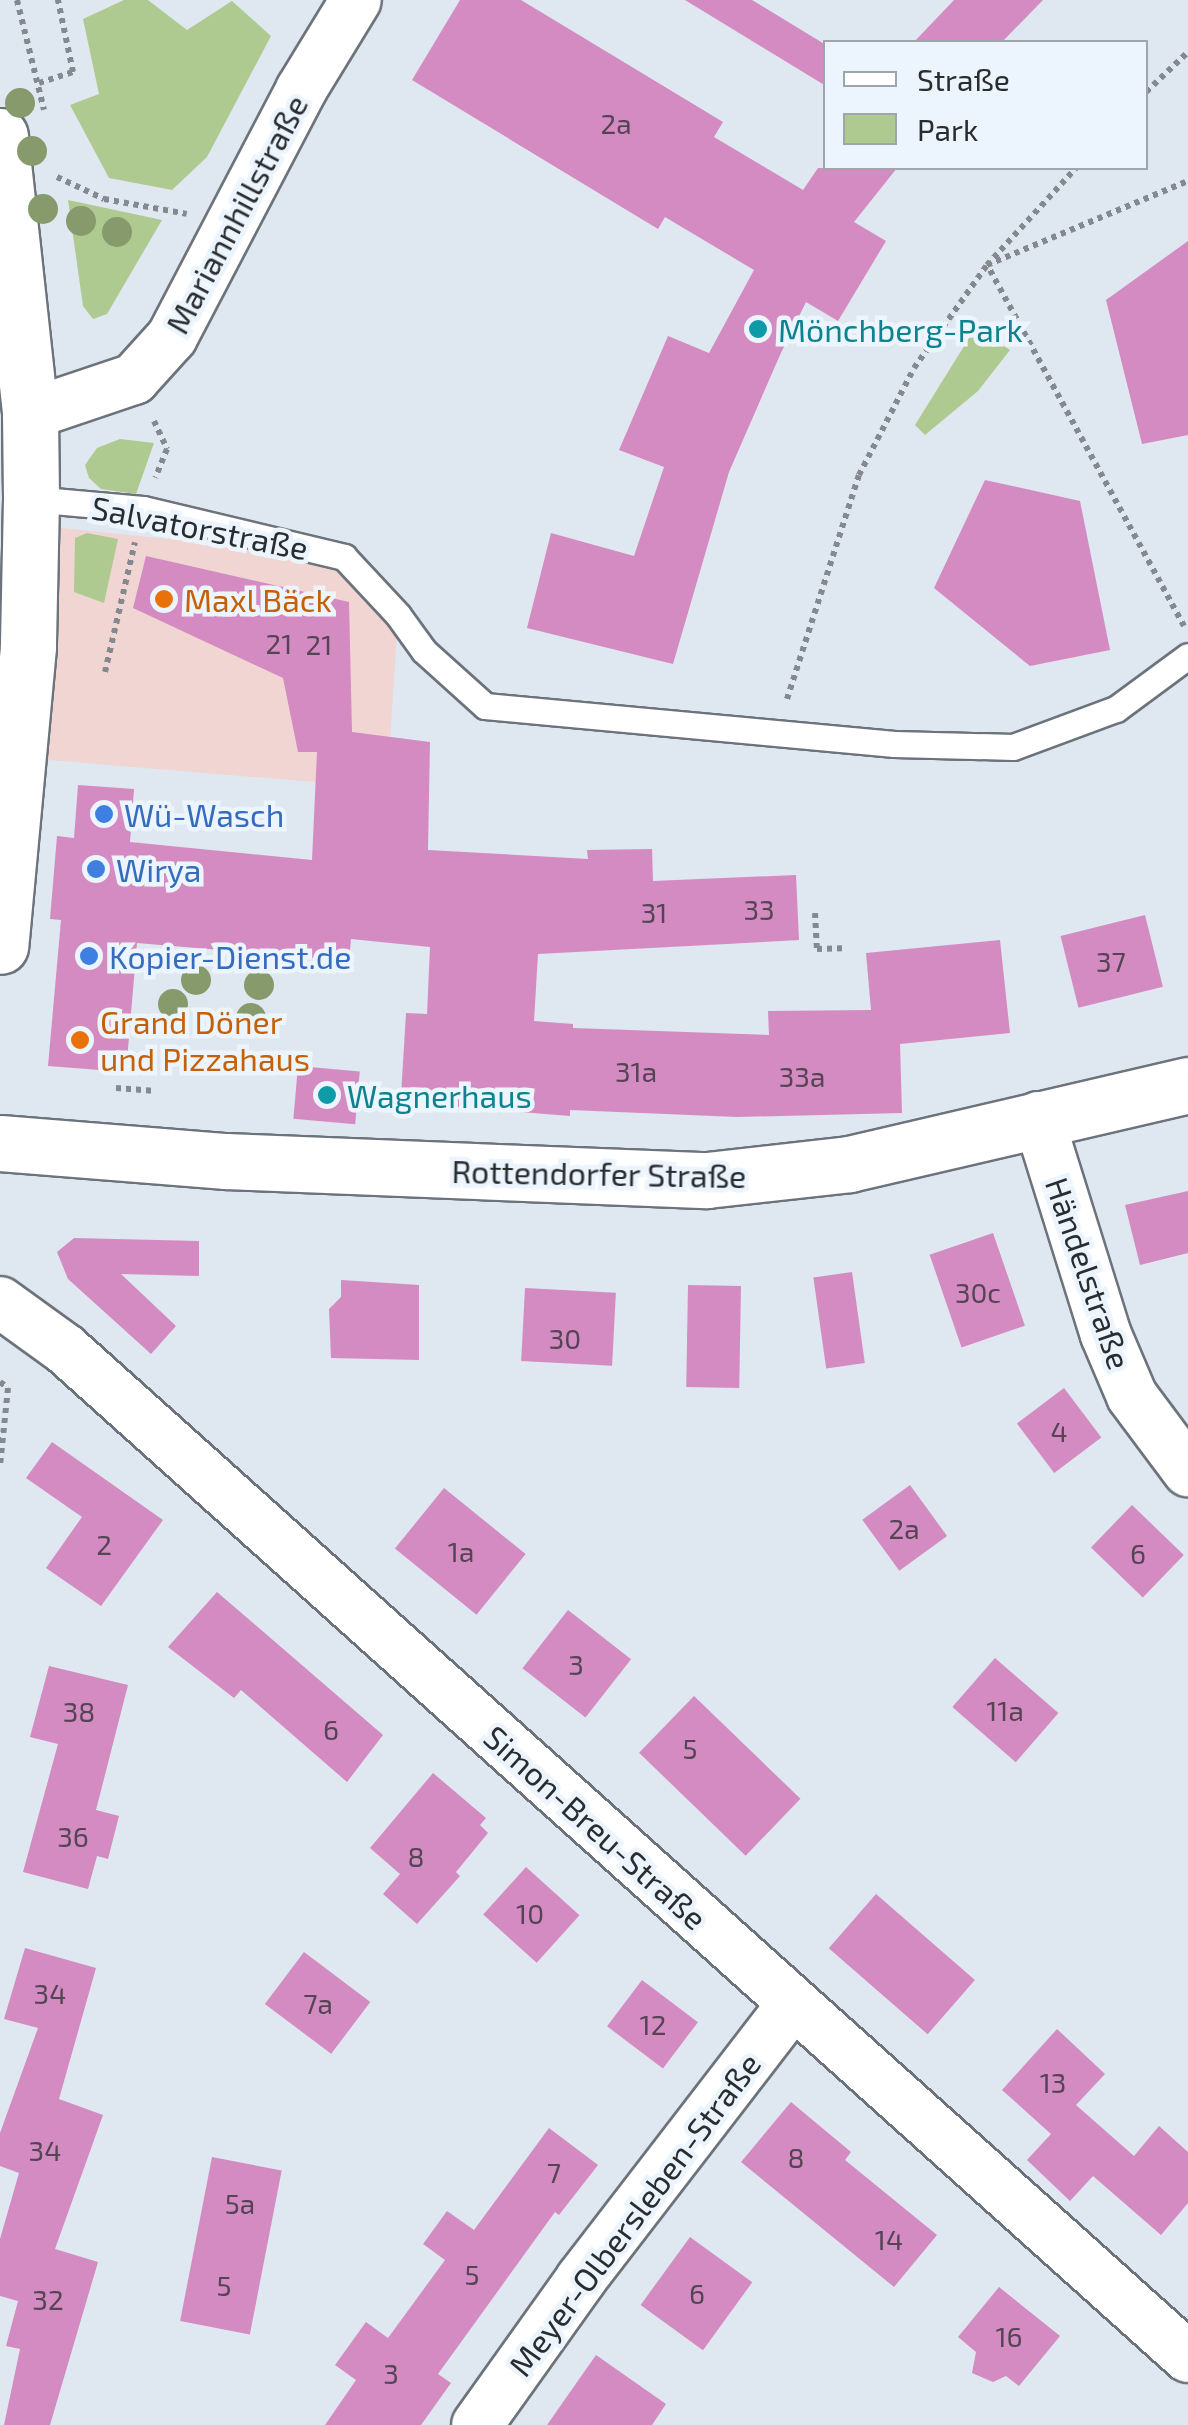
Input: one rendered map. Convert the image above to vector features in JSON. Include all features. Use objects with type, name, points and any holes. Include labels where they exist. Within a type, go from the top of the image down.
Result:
[{"type":"street","name":"Mariannhillstraße","points":[[30,414],[134,379],[172,337],[301,90],[356,0]]},
{"type":"street","points":[[0,946],[9,762],[28,648],[31,499],[23,129]]},
{"type":"street","name":"Rottendorfer Straße","points":[[0,1143],[226,1160],[707,1180],[849,1164],[1188,1085]]},
{"type":"street","name":"Händelstraße","points":[[1038,1117],[1106,1336],[1132,1396],[1188,1472]]},
{"type":"street","name":"Simon-Breu-Straße","points":[[0,1302],[79,1362],[1188,2357]]},
{"type":"street","name":"Meyer-Olbersleben-Straße","points":[[477,2425],[581,2279],[792,2005]]},
{"type":"lane","name":"Salvatorstraße","points":[[31,499],[143,509],[344,557],[398,615],[424,651],[484,706],[721,731],[894,744],[1013,746],[1116,709],[1188,656]]},
{"type":"path","points":[[16,0],[39,83],[23,129]]},
{"type":"path","points":[[39,83],[74,72],[58,0]]},
{"type":"path","points":[[1148,90],[1188,52]]},
{"type":"path","points":[[54,160],[57,179],[104,199],[232,222]]},
{"type":"path","points":[[776,734],[859,475],[914,368],[987,265],[1074,170]]},
{"type":"path","points":[[987,265],[1188,180]]},
{"type":"path","points":[[987,265],[1188,633]]},
{"type":"path","points":[[815,914],[817,949],[842,948]]},
{"type":"path","points":[[116,1088],[156,1091]]},
{"type":"path","points":[[0,1382],[8,1388],[0,1465]]},
{"type":"shaded area","points":[[61,528],[344,557],[398,615],[387,788],[25,758]]},
{"type":"green space","points":[[124,0],[148,0],[187,30],[232,1],[271,36],[207,157],[172,190],[109,178],[70,105],[99,94],[83,19]]},
{"type":"green space","points":[[68,200],[162,220],[107,314],[93,319],[83,306]]},
{"type":"green space","points":[[976,327],[1010,350],[978,391],[925,435],[915,425]]},
{"type":"green space","points":[[120,439],[154,443],[136,494],[101,489],[89,478],[85,465],[97,448]]},
{"type":"green space","points":[[87,533],[118,539],[104,603],[74,592],[75,538]]},
{"type":"building","name":"Mönchberg-Park","points":[[460,0],[521,0],[723,122],[714,137],[803,190],[818,168],[895,170],[854,222],[886,241],[838,321],[806,302],[780,355],[729,472],[673,664],[527,628],[551,533],[634,556],[664,467],[619,450],[668,336],[709,353],[754,270],[665,217],[658,229],[412,80]]},
{"type":"building","points":[[685,0],[752,0],[823,43],[823,84]]},
{"type":"building","points":[[954,0],[1043,0],[1004,40],[916,40]]},
{"type":"building","points":[[1188,241],[1188,435],[1142,444],[1106,300]]},
{"type":"building","points":[[985,480],[1080,501],[1110,650],[1030,666],[934,588]]},
{"type":"building","points":[[146,556],[349,602],[352,732],[430,742],[428,850],[588,859],[587,850],[652,849],[653,881],[796,875],[799,940],[538,954],[534,1021],[573,1024],[573,1028],[769,1035],[768,1011],[871,1010],[866,953],[1000,940],[1010,1033],[900,1044],[902,1113],[737,1117],[570,1110],[570,1116],[447,1106],[448,1099],[401,1096],[406,1013],[427,1014],[430,947],[351,939],[349,961],[137,943],[126,1072],[48,1066],[61,920],[50,919],[57,836],[74,838],[78,785],[134,789],[130,842],[312,860],[317,752],[298,752],[283,678],[133,608]]},
{"type":"building","points":[[1145,915],[1163,987],[1078,1008],[1061,936]]},
{"type":"building","name":"Wagnerhaus","points":[[298,1066],[360,1071],[355,1124],[293,1119]]},
{"type":"building","points":[[1188,1191],[1188,1253],[1140,1265],[1125,1205]]},
{"type":"building","points":[[993,1233],[1025,1326],[962,1347],[930,1255]]},
{"type":"building","points":[[74,1238],[199,1241],[199,1276],[121,1274],[176,1326],[151,1354],[68,1279],[57,1252]]},
{"type":"building","points":[[852,1272],[865,1363],[826,1369],[813,1277]]},
{"type":"building","points":[[341,1280],[419,1285],[419,1360],[331,1358],[329,1309],[341,1297]]},
{"type":"building","points":[[688,1285],[741,1286],[739,1388],[686,1387]]},
{"type":"building","points":[[525,1288],[616,1293],[612,1366],[521,1361]]},
{"type":"building","points":[[1064,1388],[1101,1438],[1054,1473],[1017,1424]]},
{"type":"building","points":[[52,1442],[163,1520],[101,1606],[46,1568],[82,1517],[26,1478]]},
{"type":"building","points":[[910,1485],[947,1536],[899,1571],[862,1520]]},
{"type":"building","points":[[444,1488],[526,1554],[477,1615],[395,1549]]},
{"type":"building","points":[[1132,1505],[1184,1555],[1143,1597],[1091,1547]]},
{"type":"building","points":[[217,1592],[383,1735],[347,1782],[241,1690],[234,1698],[168,1647]]},
{"type":"building","points":[[568,1610],[631,1659],[585,1718],[522,1668]]},
{"type":"building","points":[[995,1658],[1058,1713],[1016,1762],[952,1707]]},
{"type":"building","points":[[49,1666],[128,1685],[96,1810],[119,1816],[108,1859],[97,1856],[88,1889],[23,1872],[58,1744],[30,1737]]},
{"type":"building","points":[[694,1696],[800,1799],[746,1856],[639,1753]]},
{"type":"building","points":[[433,1773],[486,1818],[480,1825],[488,1833],[456,1872],[460,1876],[417,1924],[383,1894],[400,1874],[370,1848]]},
{"type":"building","points":[[526,1867],[580,1915],[537,1963],[483,1915]]},
{"type":"building","points":[[876,1894],[975,1980],[928,2034],[829,1948]]},
{"type":"building","points":[[25,1948],[96,1968],[59,2099],[103,2115],[55,2249],[98,2262],[50,2425],[4,2425],[20,2349],[6,2346],[18,2301],[0,2296],[0,2239],[19,2173],[0,2166],[0,2133],[38,2028],[4,2019]]},
{"type":"building","points":[[304,1952],[370,2002],[331,2054],[265,2004]]},
{"type":"building","points":[[642,1980],[698,2022],[663,2068],[607,2026]]},
{"type":"building","points":[[1057,2029],[1105,2074],[1076,2105],[1134,2156],[1159,2126],[1188,2152],[1188,2203],[1161,2235],[1093,2176],[1070,2201],[1027,2160],[1051,2134],[1002,2090]]},
{"type":"building","points":[[791,2102],[851,2152],[845,2160],[937,2235],[894,2287],[741,2162]]},
{"type":"building","points":[[549,2128],[598,2165],[559,2215],[555,2212],[438,2374],[451,2383],[421,2425],[325,2425],[356,2380],[335,2365],[366,2322],[388,2338],[445,2260],[423,2244],[447,2211],[474,2230]]},
{"type":"building","points":[[212,2157],[282,2171],[250,2334],[180,2321]]},
{"type":"building","points":[[690,2237],[752,2282],[703,2350],[641,2305]]},
{"type":"building","points":[[999,2287],[1060,2336],[1019,2386],[1006,2376],[993,2382],[972,2373],[976,2352],[958,2337]]},
{"type":"building","points":[[596,2355],[666,2404],[652,2425],[547,2425]]},
{"type":"place","name":"Mönchberg-Park","points":[[758,329]]},
{"type":"place","name":"Maxl Bäck","points":[[164,599]]},
{"type":"place","name":"Wü-Wasch","points":[[104,814]]},
{"type":"place","name":"Wirya","points":[[96,869]]},
{"type":"place","name":"Kopier-Dienst.de","points":[[89,956]]},
{"type":"place","name":"Grand Döner und Pizzahaus","points":[[80,1040]]},
{"type":"place","name":"Wagnerhaus","points":[[327,1095]]}]
